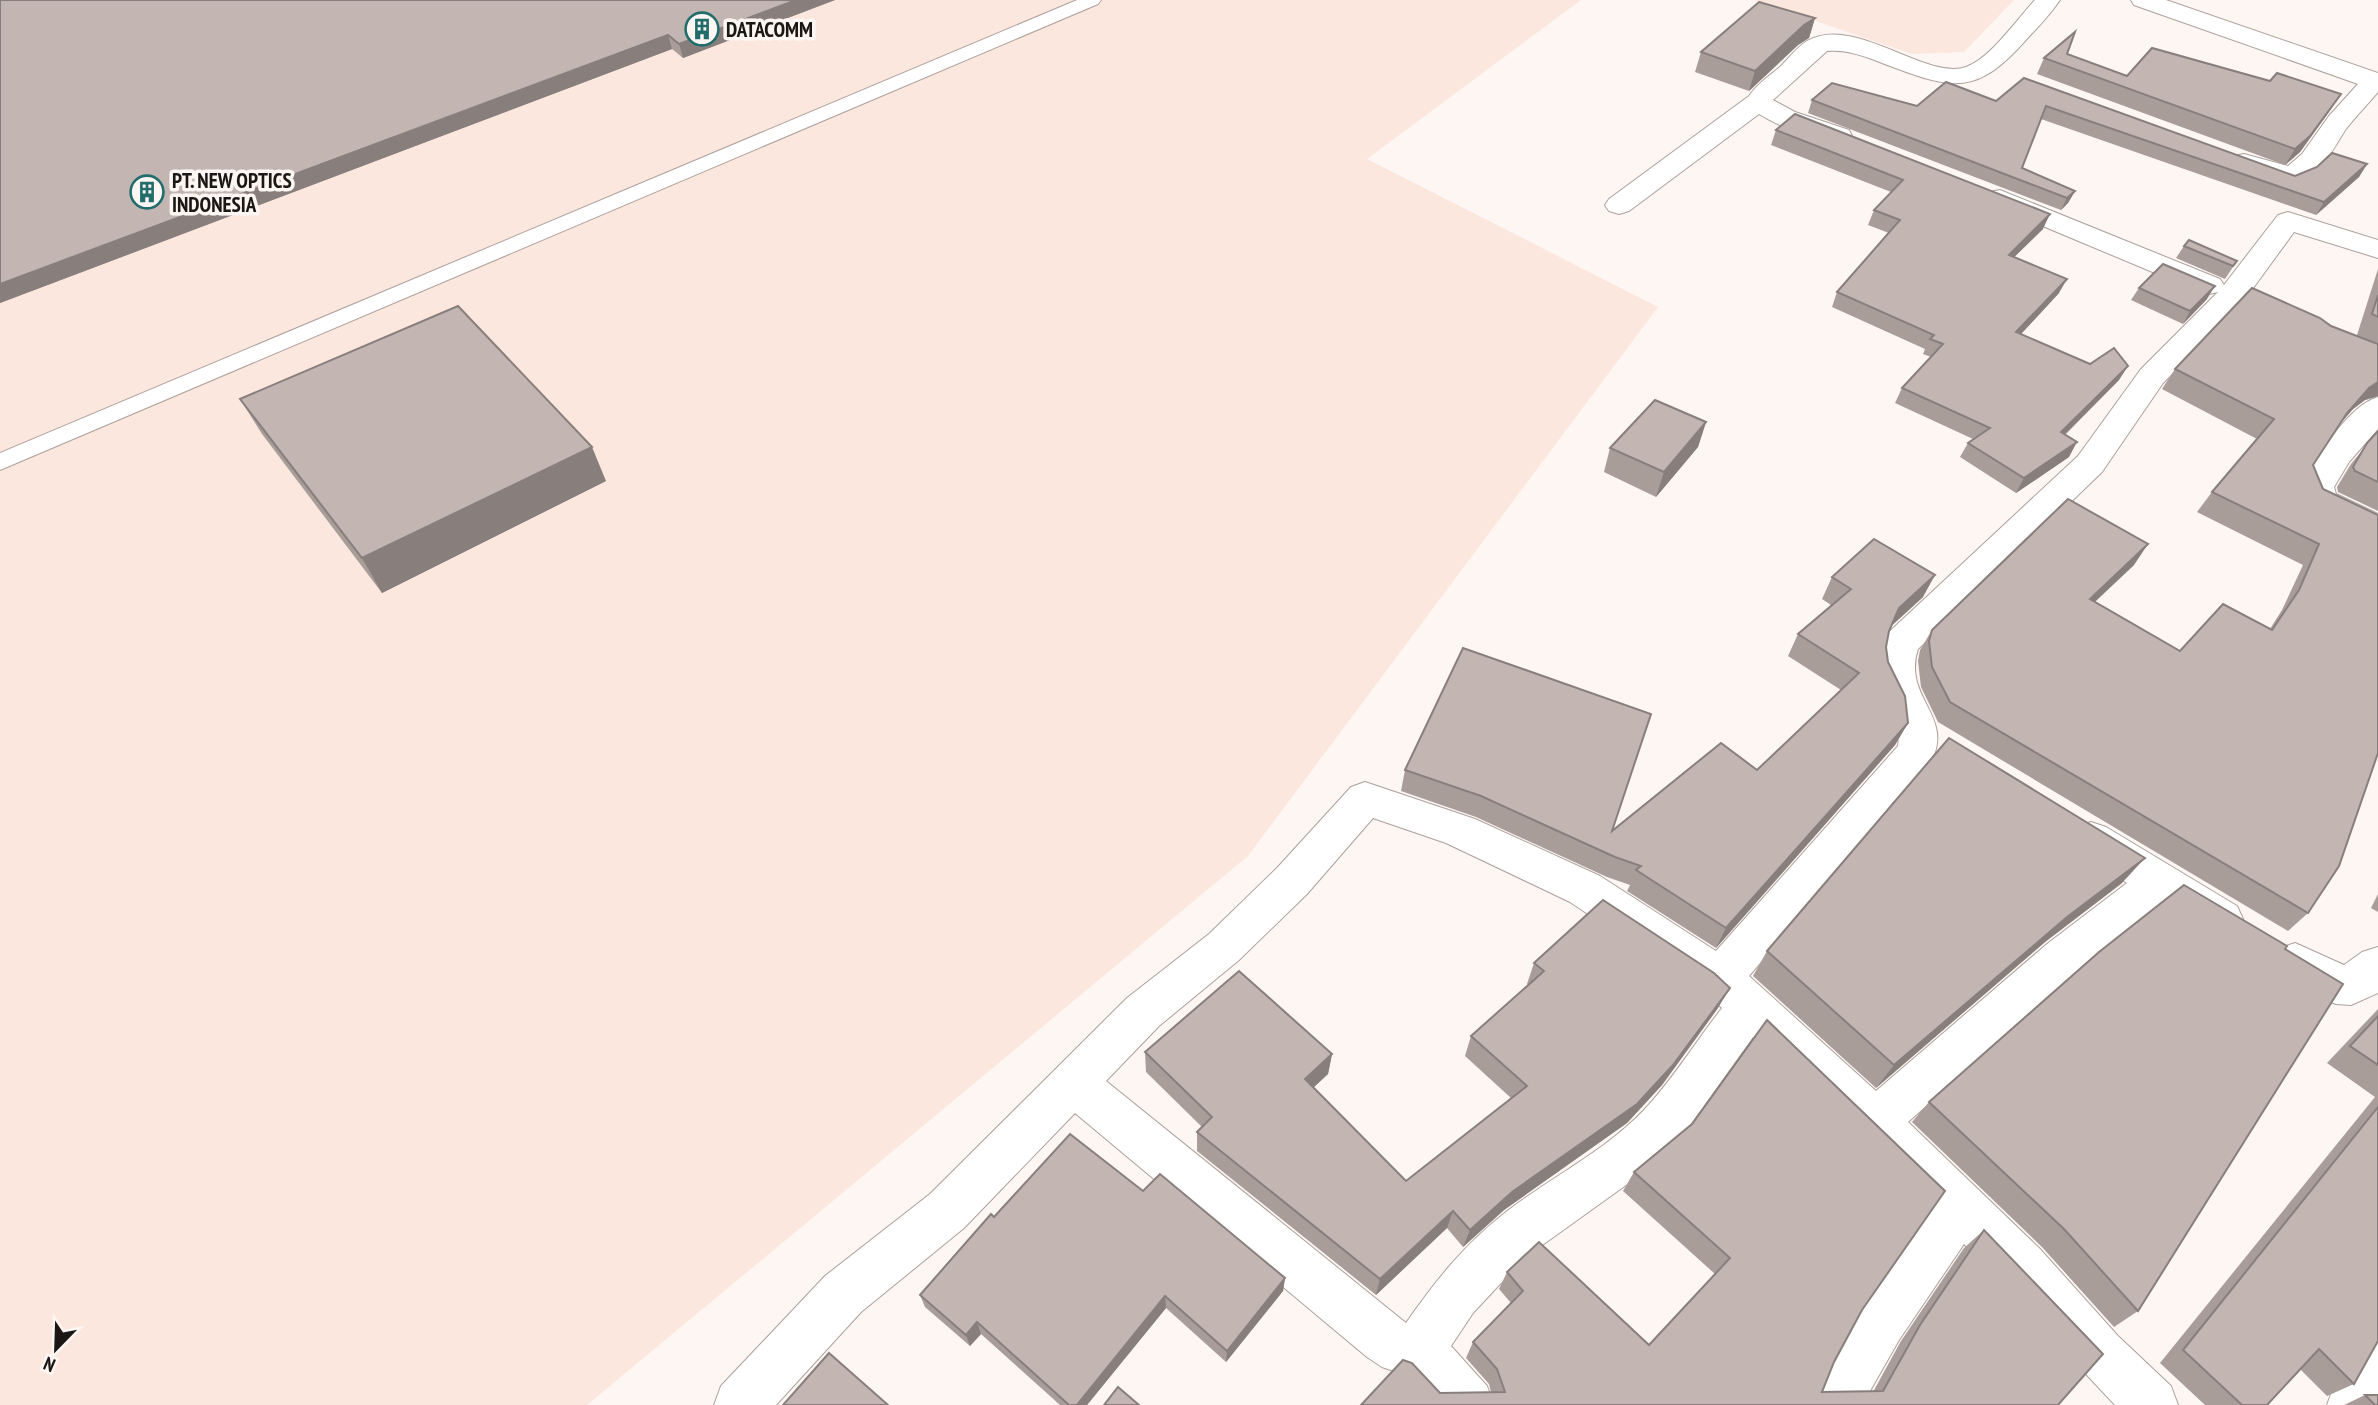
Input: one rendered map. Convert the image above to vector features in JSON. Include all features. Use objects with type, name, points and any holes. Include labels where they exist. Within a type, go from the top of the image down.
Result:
[{"type":"street","points":[[1619,205],[1759,101],[1815,47],[1830,43],[1869,51],[1923,70],[1954,76],[1973,74],[1986,66],[2048,0]]},
{"type":"street","points":[[2143,0],[2376,82],[2367,107],[2337,122],[2318,155],[2304,170],[2288,178],[2222,154]]},
{"type":"street","points":[[1986,66],[2012,76]]},
{"type":"street","points":[[1759,101],[1773,111],[1866,145]]},
{"type":"street","points":[[1970,186],[2244,293]]},
{"type":"street","points":[[1073,1083],[1400,1350],[1411,1352],[1419,1349],[1455,1296],[1482,1265],[1542,1215],[1623,1159],[1661,1126],[1735,992],[1917,751],[1919,733],[1916,719],[1895,683],[1897,652],[1902,642],[2090,464],[2152,376],[2244,293],[2288,221],[2378,249]]},
{"type":"street","points":[[2378,408],[2336,456],[2316,487],[2321,502],[2378,529]]},
{"type":"street","points":[[1919,733],[1954,755]]},
{"type":"street","points":[[740,1405],[843,1294],[947,1211],[1143,1012],[1224,947],[1283,890],[1364,799],[1460,831],[1585,889],[1735,992],[2022,1266],[2100,1354],[2152,1405]]},
{"type":"street","points":[[2057,818],[2262,943],[2328,980],[2342,985],[2353,985],[2378,966]]},
{"type":"street","points":[[1874,1122],[2062,958],[2160,882]]},
{"type":"street","points":[[1833,1405],[1881,1322],[1961,1206]]},
{"type":"street","points":[[1419,1349],[1468,1405]]},
{"type":"street","points":[[2353,1405],[2378,1363]]},
{"type":"lane","points":[[0,462],[1092,0]]},
{"type":"shaded area","points":[[0,0],[1581,0],[1367,159],[1658,307],[1248,856],[587,1405],[0,1405]]},
{"type":"shaded area","points":[[1754,0],[2014,0],[1964,52],[1912,54]]},
{"type":"building","name":"PT. NEW OPTICS INDONESIA","points":[[0,0],[796,0],[679,44],[668,35],[0,284]]},
{"type":"building","points":[[1759,2],[1815,18],[1755,71],[1701,52]]},
{"type":"building","points":[[2075,32],[2067,54],[2127,76],[2152,48],[2270,81],[2277,73],[2341,94],[2310,136],[2295,149],[2044,58]]},
{"type":"building","points":[[2024,78],[2295,176],[2317,167],[2332,153],[2367,164],[2324,202],[2046,106],[2022,168],[2075,191],[2067,198],[1812,100],[1832,83],[1917,106],[1946,82],[1996,101]]},
{"type":"building","points":[[1795,114],[2050,214],[2009,255],[2067,279],[2016,332],[2090,364],[2114,348],[2128,366],[2061,432],[2077,442],[2024,478],[1968,443],[1990,428],[1902,388],[1943,344],[1930,339],[1934,335],[1837,292],[1900,220],[1874,210],[1903,180],[1776,130]]},
{"type":"building","points":[[2189,240],[2237,261],[2233,266],[2184,246]]},
{"type":"building","points":[[2163,264],[2215,286],[2190,311],[2139,288]]},
{"type":"building","points":[[2252,288],[2320,318],[2331,326],[2378,344],[2378,382],[2369,388],[2347,413],[2313,465],[2323,489],[2378,515],[2378,753],[2339,866],[2308,913],[1950,702],[1932,667],[1929,641],[1932,630],[2068,499],[2148,544],[2090,599],[2180,651],[2223,604],[2272,630],[2299,590],[2319,544],[2212,492],[2274,419],[2175,369]]},
{"type":"building","points":[[2378,295],[2378,317],[2372,314]]},
{"type":"building","points":[[458,306],[592,447],[362,558],[240,399]]},
{"type":"building","points":[[1655,400],[1706,422],[1664,472],[1610,448]]},
{"type":"building","points":[[2378,431],[2378,482],[2355,471],[2353,467],[2367,443]]},
{"type":"building","points":[[1874,539],[1935,575],[1899,608],[1889,631],[1886,647],[1888,662],[1905,696],[1908,723],[1726,928],[1636,870],[1641,866],[1615,857],[1481,796],[1405,770],[1463,648],[1651,714],[1612,831],[1721,743],[1757,770],[1859,673],[1798,634],[1851,589],[1832,577]]},
{"type":"building","points":[[1949,738],[2145,858],[2067,917],[1894,1065],[1767,951]]},
{"type":"building","points":[[2184,885],[2287,946],[2285,949],[2343,984],[2138,1311],[2064,1229],[1929,1102],[2099,952]]},
{"type":"building","points":[[1603,900],[1714,973],[1730,988],[1673,1065],[1637,1104],[1512,1192],[1470,1230],[1453,1211],[1380,1279],[1197,1132],[1212,1117],[1145,1052],[1239,971],[1332,1054],[1305,1079],[1406,1181],[1527,1086],[1471,1036],[1544,971],[1534,963]]},
{"type":"building","points":[[2378,1016],[2378,1065],[2350,1046]]},
{"type":"building","points":[[1767,1020],[1945,1191],[1862,1310],[1834,1362],[1822,1392],[1883,1391],[1920,1325],[1984,1230],[2103,1354],[2058,1405],[1361,1405],[1403,1360],[1412,1363],[1440,1393],[1505,1392],[1497,1369],[1473,1342],[1523,1291],[1507,1272],[1539,1242],[1649,1345],[1730,1258],[1634,1172],[1692,1124]]},
{"type":"building","points":[[2378,1107],[2378,1341],[2354,1384],[2319,1349],[2267,1405],[2242,1405],[2183,1350]]},
{"type":"building","points":[[1070,1134],[1143,1191],[1160,1174],[1285,1278],[1227,1351],[1165,1296],[1077,1405],[1069,1405],[977,1322],[966,1335],[920,1295],[991,1214],[994,1217]]},
{"type":"building","points":[[829,1353],[888,1405],[783,1405]]},
{"type":"building","points":[[1118,1387],[1139,1405],[1104,1405]]},
{"type":"building","points":[[2365,1395],[2378,1395],[2378,1405],[2375,1405]]},
{"type":"place","name":"DATACOMM","points":[[702,29]]},
{"type":"place","name":"PT. NEW OPTICS INDONESIA","points":[[147,192]]}]
